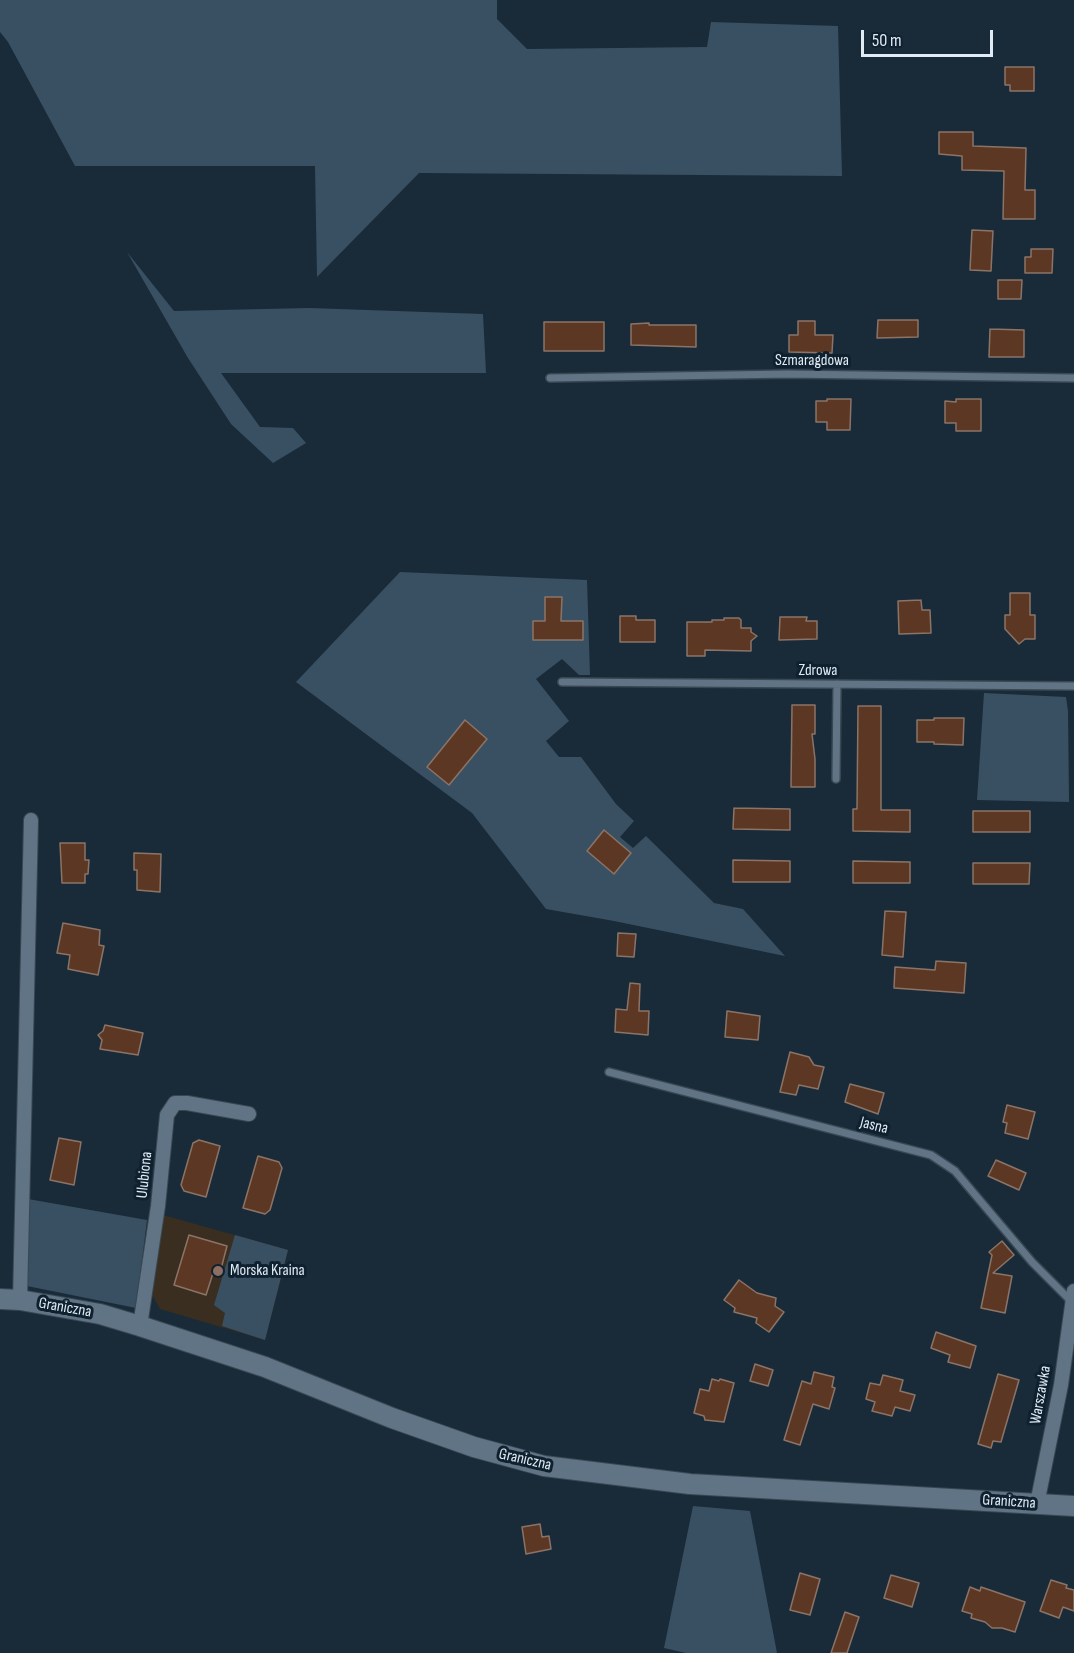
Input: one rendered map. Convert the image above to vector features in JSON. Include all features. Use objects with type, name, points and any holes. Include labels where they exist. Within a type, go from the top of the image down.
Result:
[{"type":"street","points":[[20,1300],[31,820]]},
{"type":"street","name":"Ulubiona","points":[[140,1326],[158,1206],[167,1115],[175,1103],[249,1114]]},
{"type":"street","name":"Warszawka","points":[[1037,1504],[1060,1385],[1074,1291]]},
{"type":"street","name":"Graniczna","points":[[0,1299],[20,1300],[100,1314],[140,1326],[265,1367],[474,1448],[544,1466],[690,1484],[1074,1506]]},
{"type":"lane","name":"Szmaragdowa","points":[[550,378],[788,374],[1074,378]]},
{"type":"lane","name":"Zdrowa","points":[[562,682],[1074,686]]},
{"type":"lane","points":[[836,779],[837,684]]},
{"type":"lane","name":"Jasna","points":[[609,1072],[931,1155],[955,1171],[1032,1262],[1073,1304]]},
{"type":"shaded area","points":[[0,0],[497,0],[497,19],[527,49],[707,47],[711,22],[838,26],[842,176],[419,173],[317,277],[315,166],[75,166],[8,42],[0,32]]},
{"type":"shaded area","points":[[127,252],[174,311],[309,308],[483,314],[486,373],[221,373],[260,427],[293,428],[306,443],[273,463],[231,424],[188,358]]},
{"type":"shaded area","points":[[400,572],[587,580],[590,675],[579,675],[562,659],[536,679],[569,721],[546,741],[559,757],[581,757],[616,804],[634,821],[620,837],[633,848],[646,836],[714,903],[743,909],[785,956],[546,909],[472,813],[296,682]]},
{"type":"shaded area","points":[[984,693],[1066,697],[1069,802],[977,800]]},
{"type":"shaded area","points":[[28,1199],[147,1220],[136,1308],[27,1286]]},
{"type":"shaded area","name":"Morska Kraina","points":[[163,1215],[288,1250],[265,1340],[160,1309],[151,1293]]},
{"type":"shaded area","points":[[235,1235],[288,1250],[265,1340],[222,1326],[225,1313],[214,1305]]},
{"type":"shaded area","points":[[693,1506],[750,1511],[777,1653],[686,1653],[664,1648]]},
{"type":"building","points":[[1005,67],[1034,67],[1034,91],[1010,91],[1010,85],[1005,85]]},
{"type":"building","points":[[939,132],[973,132],[973,146],[1026,148],[1025,190],[1035,190],[1035,219],[1003,219],[1004,171],[962,170],[962,156],[939,154]]},
{"type":"building","points":[[972,230],[993,231],[991,271],[970,270]]},
{"type":"building","points":[[1031,249],[1053,249],[1052,273],[1025,273],[1025,257],[1031,257]]},
{"type":"building","points":[[998,280],[1022,280],[1021,299],[998,299]]},
{"type":"building","points":[[878,320],[918,320],[918,337],[877,338]]},
{"type":"building","points":[[798,321],[815,321],[815,335],[833,335],[832,353],[789,352],[789,335],[798,335]]},
{"type":"building","points":[[544,322],[604,322],[604,351],[544,351]]},
{"type":"building","points":[[649,323],[649,325],[696,325],[696,347],[631,345],[631,324]]},
{"type":"building","points":[[990,329],[1024,330],[1024,357],[989,357]]},
{"type":"building","points":[[827,399],[851,399],[850,430],[827,430],[827,422],[816,422],[816,401],[827,401]]},
{"type":"building","points":[[956,399],[981,399],[981,431],[956,431],[956,423],[945,423],[945,401],[956,402]]},
{"type":"building","points":[[1010,593],[1030,593],[1030,615],[1035,615],[1035,639],[1025,639],[1019,644],[1005,629],[1005,615],[1010,615]]},
{"type":"building","points":[[545,597],[562,597],[561,621],[583,621],[583,640],[533,640],[533,621],[545,621]]},
{"type":"building","points":[[921,600],[922,610],[930,610],[931,633],[899,634],[898,601]]},
{"type":"building","points":[[620,616],[636,616],[636,620],[655,620],[655,642],[620,642]]},
{"type":"building","points":[[780,617],[807,617],[806,621],[817,621],[817,639],[779,640]]},
{"type":"building","points":[[724,618],[739,618],[741,628],[751,628],[751,632],[757,636],[751,641],[751,651],[705,650],[705,656],[687,656],[687,622],[712,622],[712,620],[724,620]]},
{"type":"building","points":[[792,705],[815,705],[815,734],[812,734],[815,787],[791,787]]},
{"type":"building","points":[[858,706],[881,706],[881,810],[910,810],[910,832],[853,831],[853,809],[857,809]]},
{"type":"building","points":[[934,718],[964,718],[963,745],[917,742],[917,720],[934,720]]},
{"type":"building","points":[[465,720],[487,739],[449,785],[427,767]]},
{"type":"building","points":[[734,808],[790,809],[790,830],[733,829]]},
{"type":"building","points":[[973,811],[1030,811],[1030,832],[973,832]]},
{"type":"building","points":[[604,830],[631,853],[614,874],[587,851]]},
{"type":"building","points":[[60,843],[85,843],[85,860],[89,860],[85,883],[62,883]]},
{"type":"building","points":[[134,853],[161,854],[160,892],[137,890]]},
{"type":"building","points":[[733,860],[790,861],[790,882],[733,882]]},
{"type":"building","points":[[853,861],[910,862],[910,883],[853,883]]},
{"type":"building","points":[[973,863],[1030,863],[1029,884],[973,884]]},
{"type":"building","points":[[885,911],[906,912],[903,957],[882,955]]},
{"type":"building","points":[[63,923],[100,930],[99,945],[104,946],[98,975],[68,969],[70,955],[57,953]]},
{"type":"building","points":[[618,933],[636,934],[634,957],[617,956]]},
{"type":"building","points":[[936,961],[966,963],[964,993],[894,988],[895,967],[935,970]]},
{"type":"building","points":[[630,983],[640,984],[639,1011],[649,1011],[648,1035],[615,1032],[616,1009],[627,1010]]},
{"type":"building","points":[[727,1011],[760,1016],[758,1040],[725,1037]]},
{"type":"building","points":[[105,1025],[143,1033],[138,1055],[100,1049],[102,1040],[98,1035],[103,1031]]},
{"type":"building","points":[[790,1052],[809,1057],[814,1065],[824,1067],[818,1089],[799,1085],[796,1095],[780,1092]]},
{"type":"building","points":[[850,1084],[884,1093],[878,1114],[845,1102]]},
{"type":"building","points":[[1007,1105],[1035,1112],[1028,1139],[1005,1133],[1007,1123],[1003,1122]]},
{"type":"building","points":[[59,1138],[81,1142],[74,1185],[50,1180]]},
{"type":"building","points":[[199,1140],[220,1146],[206,1197],[184,1191],[181,1185],[193,1143]]},
{"type":"building","points":[[258,1156],[279,1162],[282,1168],[270,1210],[265,1214],[243,1208]]},
{"type":"building","points":[[996,1160],[1026,1173],[1019,1190],[988,1176]]},
{"type":"building","points":[[189,1235],[227,1246],[221,1269],[215,1267],[206,1295],[174,1285]]},
{"type":"building","points":[[1002,1241],[1014,1255],[993,1273],[1012,1276],[1005,1313],[981,1308],[992,1255],[989,1252]]},
{"type":"building","points":[[739,1280],[757,1293],[776,1298],[775,1306],[784,1312],[769,1332],[756,1323],[757,1318],[734,1312],[735,1308],[724,1300]]},
{"type":"building","points":[[936,1332],[976,1346],[970,1368],[948,1362],[950,1355],[931,1348]]},
{"type":"building","points":[[755,1364],[773,1370],[768,1386],[750,1381]]},
{"type":"building","points":[[814,1372],[834,1377],[832,1387],[835,1388],[829,1409],[813,1404],[800,1445],[784,1440],[802,1381],[811,1384]]},
{"type":"building","points":[[998,1374],[1019,1380],[1001,1442],[993,1441],[991,1448],[978,1444]]},
{"type":"building","points":[[883,1375],[903,1380],[900,1391],[915,1395],[910,1411],[895,1407],[892,1416],[872,1411],[875,1402],[866,1399],[870,1383],[880,1385]]},
{"type":"building","points":[[712,1379],[734,1383],[724,1422],[705,1420],[704,1416],[694,1413],[700,1389],[709,1391]]},
{"type":"building","points":[[540,1524],[542,1537],[549,1536],[551,1549],[526,1554],[522,1527]]},
{"type":"building","points":[[800,1573],[820,1579],[810,1615],[790,1610]]},
{"type":"building","points":[[891,1575],[919,1583],[912,1607],[884,1598]]},
{"type":"building","points":[[1051,1580],[1074,1590],[1074,1611],[1063,1607],[1059,1618],[1040,1611]]},
{"type":"building","points":[[970,1587],[980,1591],[981,1587],[1025,1602],[1015,1632],[992,1628],[985,1622],[971,1618],[972,1614],[962,1611]]},
{"type":"building","points":[[845,1612],[859,1617],[847,1653],[831,1653]]},
{"type":"place","name":"Morska Kraina","points":[[218,1271]]}]
